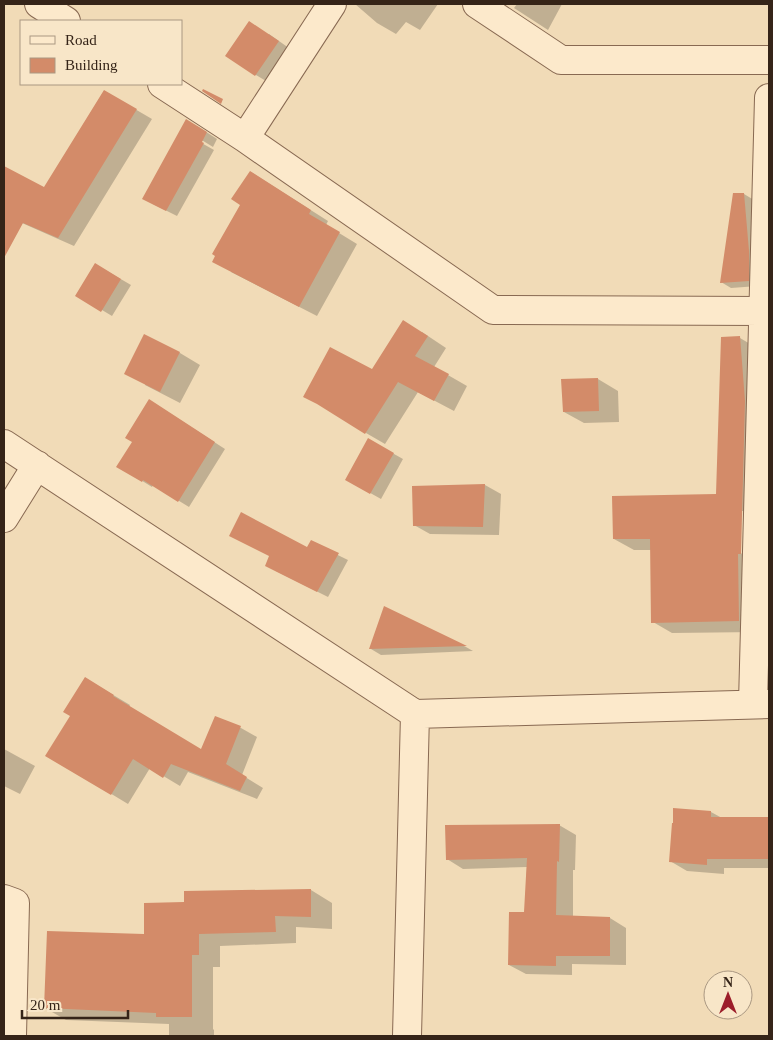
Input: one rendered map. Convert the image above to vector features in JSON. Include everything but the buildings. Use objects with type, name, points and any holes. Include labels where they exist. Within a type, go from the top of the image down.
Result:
[{"type":"street","points":[[39,4],[64,20]]},
{"type":"street","points":[[245,138],[332,4]]},
{"type":"street","points":[[477,4],[561,60],[769,60]]},
{"type":"street","points":[[164,85],[245,138],[493,310],[763,311]]},
{"type":"street","points":[[4,444],[415,714],[761,704],[763,311],[769,98]]},
{"type":"street","points":[[4,518],[37,465]]},
{"type":"street","points":[[407,1036],[415,714]]},
{"type":"street","points":[[4,899],[15,903],[12,1036]]}]
